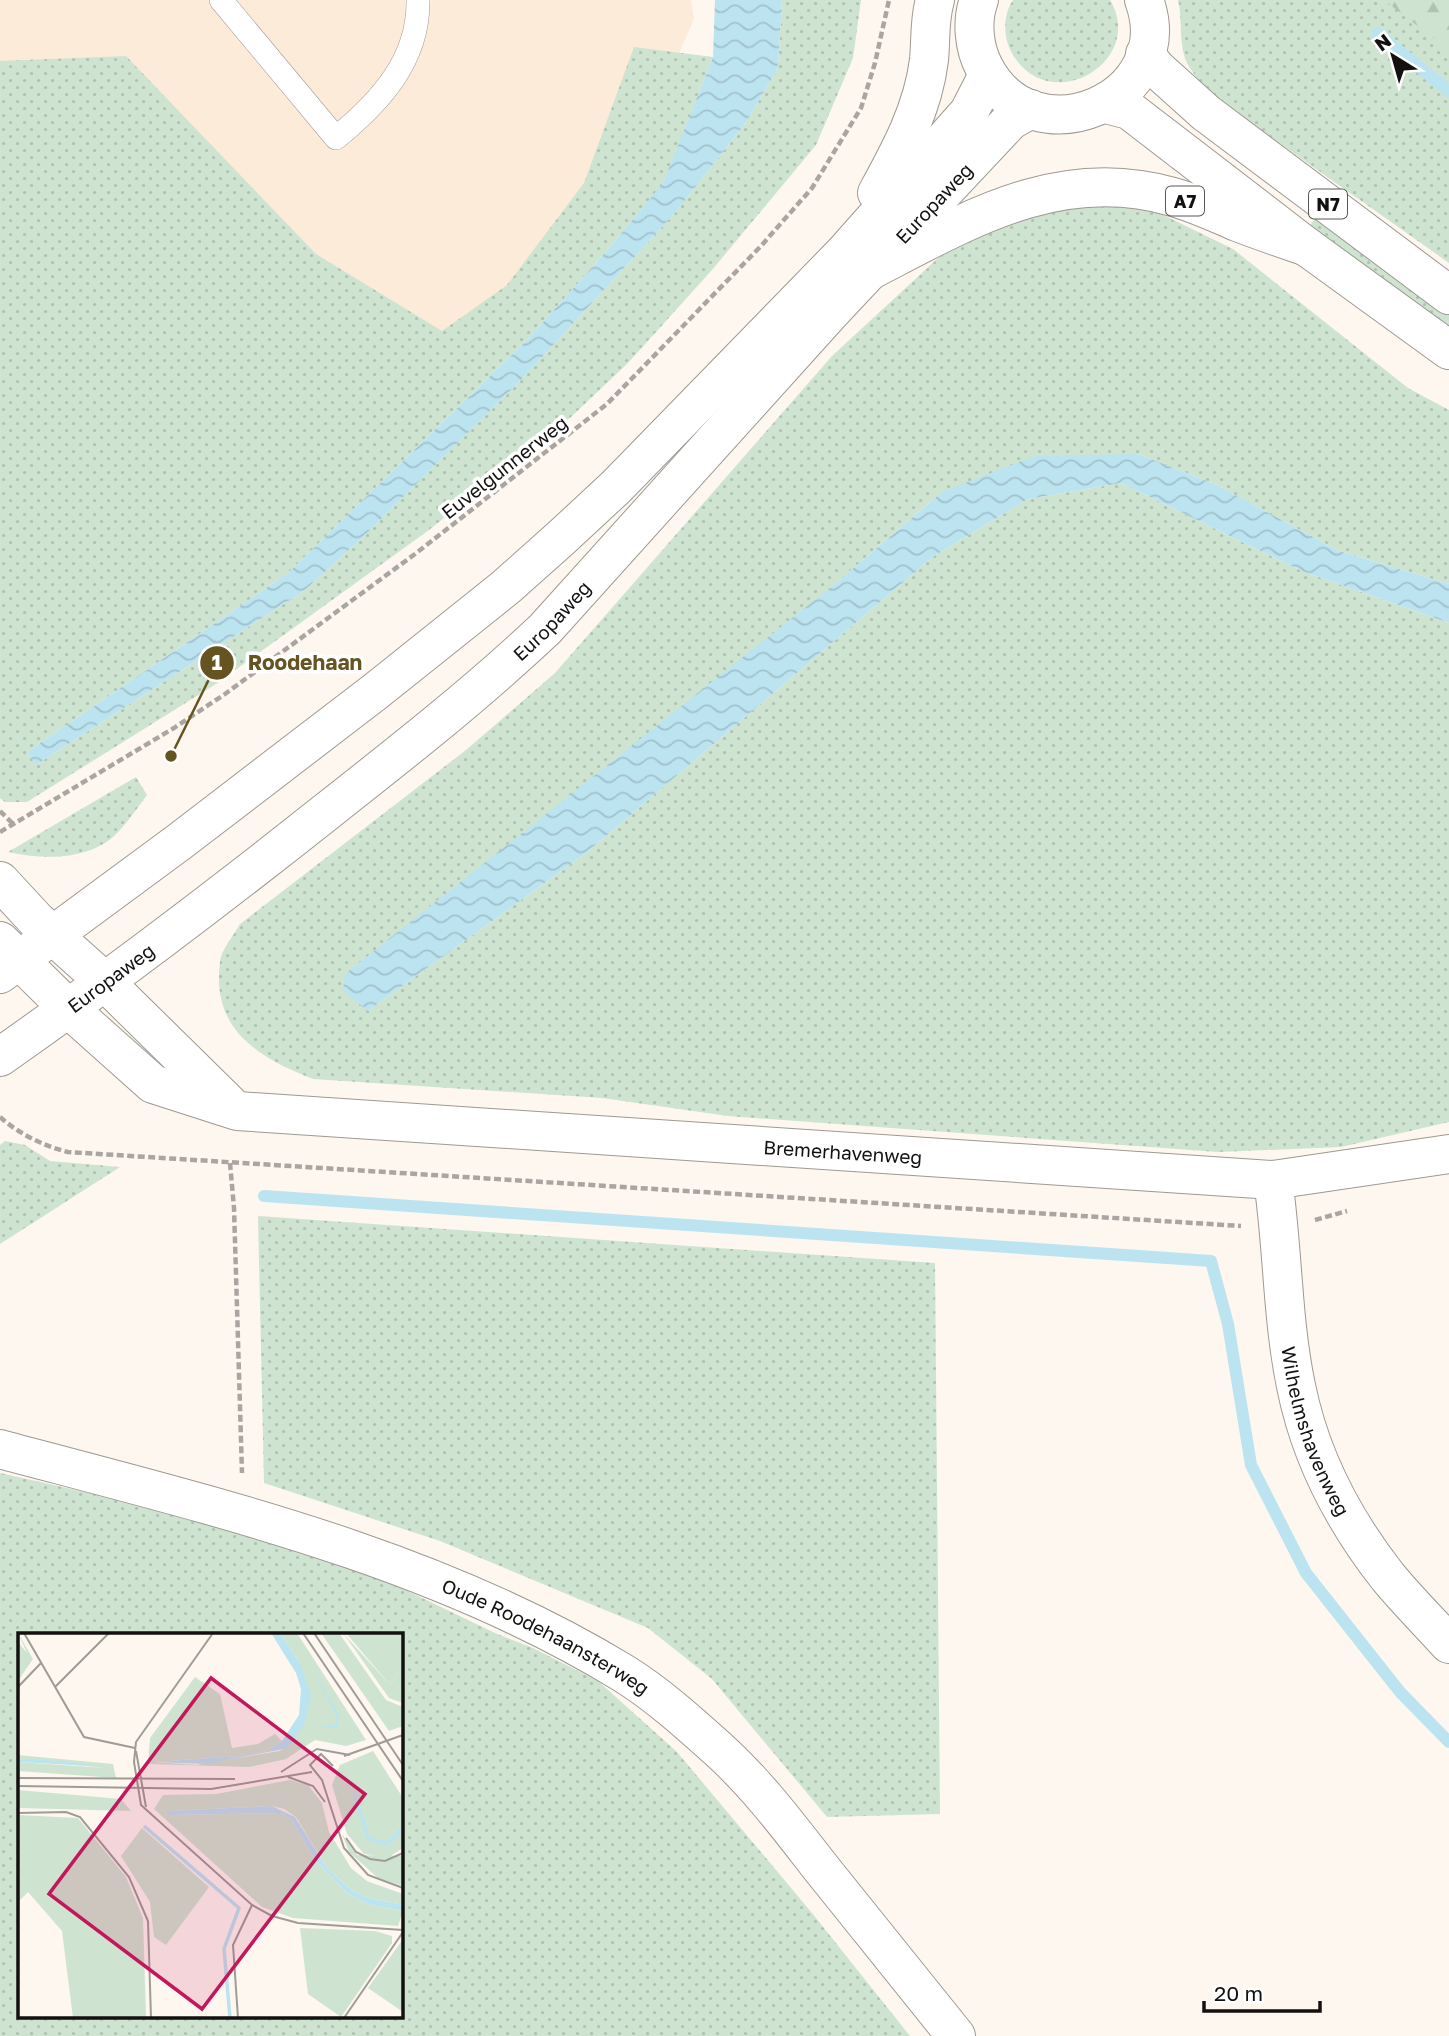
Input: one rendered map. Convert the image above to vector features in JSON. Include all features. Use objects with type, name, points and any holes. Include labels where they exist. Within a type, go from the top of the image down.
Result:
[{"type":"main road","points":[[858,261],[922,95],[929,61],[935,0]]},
{"type":"main road","points":[[979,0],[975,41],[988,75],[1000,90],[1014,101],[1049,115],[1069,115],[1106,104],[1130,82],[1145,54],[1149,21],[1144,0]]},
{"type":"main road","name":"N7","points":[[1145,54],[1157,69],[1206,113],[1449,295]]},
{"type":"main road","name":"Europaweg","points":[[0,1057],[69,1009],[237,882],[501,671],[545,629],[858,261],[969,112],[988,75]]},
{"type":"main road","name":"A7","points":[[1106,104],[1129,110],[1307,247],[1449,350]]},
{"type":"main road","name":"Europaweg","points":[[6,958],[53,935],[376,691],[506,587],[1010,121],[1031,109]]},
{"type":"main road","name":"A7","points":[[858,261],[1026,198],[1057,190],[1100,186],[1137,189],[1172,197],[1307,247]]},
{"type":"main road","points":[[0,881],[237,1111]]},
{"type":"main road","name":"Bremerhavenweg","points":[[6,958],[69,1009],[153,1084],[237,1111],[1273,1180],[1449,1154]]},
{"type":"main road","name":"Wilhelmshavenweg","points":[[1273,1180],[1281,1228],[1289,1343],[1296,1387],[1322,1470],[1364,1545],[1449,1644]]},
{"type":"main road","name":"Oude Roodehaansterweg","points":[[0,1449],[241,1514],[411,1571],[475,1597],[557,1636],[625,1674],[675,1711],[721,1751],[765,1796],[956,2036]]},
{"type":"lane","points":[[221,0],[337,138],[392,83],[411,48],[418,0]]},
{"type":"path","name":"Euvelgunnerweg","points":[[0,832],[174,728],[225,694],[415,554],[607,404],[761,246],[812,188],[862,108],[889,0]]},
{"type":"path","points":[[0,811],[13,824]]},
{"type":"path","points":[[0,1117],[9,1126],[43,1144],[68,1152],[230,1163],[1281,1228],[1359,1208]]},
{"type":"path","points":[[230,1163],[235,1222],[241,1514]]},
{"type":"shaded area","points":[[0,0],[691,0],[694,19],[626,175],[290,519],[0,723]]},
{"type":"green space","points":[[782,0],[861,0],[853,58],[816,145],[712,270],[628,363],[571,417],[429,530],[216,684],[27,802],[5,802],[0,798],[0,61],[126,56],[316,254],[442,331],[507,285],[584,183],[634,47],[713,57],[663,184],[527,340],[288,573],[27,752],[36,765],[305,590],[362,538],[521,380],[674,214],[745,124],[778,68]]},
{"type":"green space","points":[[1013,0],[1110,0],[1118,23],[1115,45],[1103,63],[1086,76],[1065,82],[1044,80],[1024,69],[1009,47],[1005,23]]},
{"type":"green space","points":[[1178,0],[1449,0],[1449,263],[1249,123],[1206,88],[1195,76],[1184,55]]},
{"type":"green space","points":[[1384,0],[1449,0],[1449,50]]},
{"type":"green space","points":[[1143,205],[1233,249],[1408,388],[1449,410],[1449,584],[1339,551],[1215,484],[1138,454],[942,492],[836,583],[368,1011],[586,853],[934,556],[1028,499],[1121,483],[1302,571],[1449,623],[1449,1122],[1341,1147],[1218,1152],[728,1116],[602,1098],[313,1079],[274,1061],[243,1038],[231,1023],[223,1006],[219,986],[221,957],[240,924],[466,750],[555,673],[832,356],[937,259],[1003,220],[1065,206]]},
{"type":"green space","points":[[1317,217],[1449,311],[1449,336],[1306,230]]},
{"type":"green space","points":[[136,777],[147,795],[120,830],[96,848],[53,857],[8,852]]},
{"type":"green space","points":[[5,1141],[25,1145],[50,1161],[120,1167],[0,1244],[0,1145]]},
{"type":"green space","points":[[258,1216],[935,1263],[940,1814],[827,1817],[712,1679],[648,1628],[440,1541],[264,1483]]},
{"type":"green space","points":[[0,1473],[206,1519],[391,1583],[598,1681],[677,1752],[812,1913],[910,2036],[0,2036]]},
{"type":"water","points":[[715,0],[782,0],[778,68],[745,124],[674,214],[521,380],[362,538],[305,590],[36,765],[27,752],[288,573],[527,340],[611,246],[663,183],[713,57]]},
{"type":"water","points":[[1138,454],[1215,484],[1339,551],[1449,584],[1449,623],[1302,571],[1121,483],[1028,499],[934,556],[586,853],[368,1011],[343,991],[345,974],[836,583],[942,492],[1035,456]]},
{"type":"waterway","points":[[1377,33],[1449,91]]},
{"type":"waterway","points":[[264,1196],[1211,1261],[1228,1324],[1251,1465],[1306,1573],[1400,1692],[1449,1742]]},
{"type":"place","name":"Roodehaan","points":[[171,756]]}]
